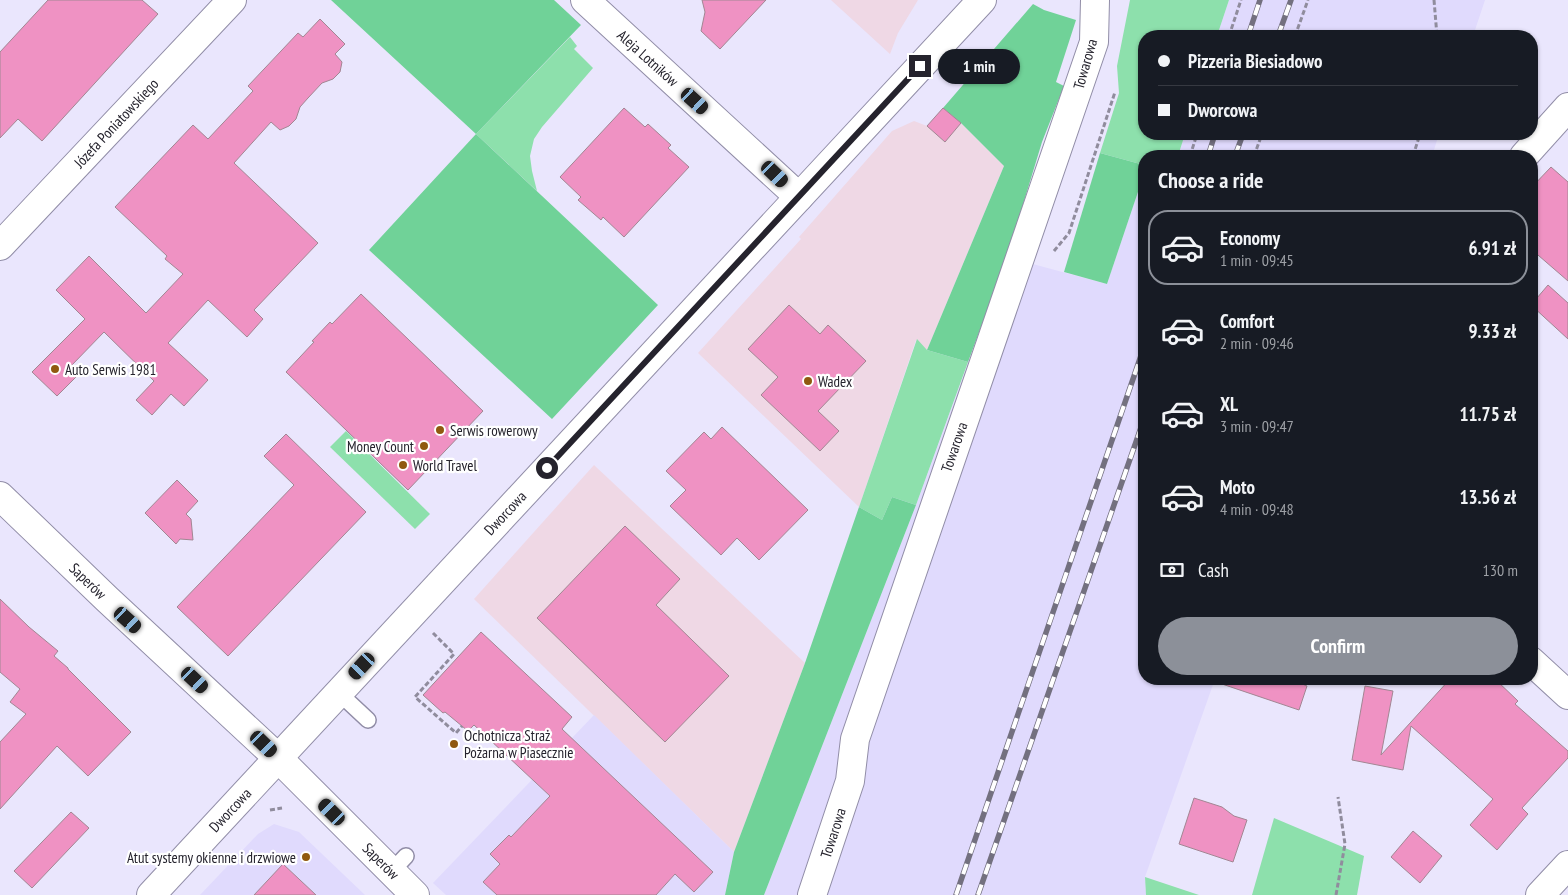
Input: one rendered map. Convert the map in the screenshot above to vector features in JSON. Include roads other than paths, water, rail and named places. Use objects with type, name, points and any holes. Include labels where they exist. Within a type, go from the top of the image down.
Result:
[{"type":"street","name":"Józefa Poniatowskiego","points":[[0,246],[232,0]]},
{"type":"street","name":"Aleja Lotników","points":[[585,0],[799,198]]},
{"type":"street","name":"Dworcowa","points":[[151,895],[982,0]]},
{"type":"street","name":"Towarowa","points":[[812,895],[850,781],[855,739],[1094,42],[1095,0]]},
{"type":"street","points":[[1530,150],[1568,108]]},
{"type":"street","name":"Saperów","points":[[0,496],[107,600],[278,758],[398,864],[415,895]]},
{"type":"street","points":[[1538,668],[1568,695]]},
{"type":"street","points":[[1540,895],[1568,865]]},
{"type":"lane","points":[[338,692],[368,720]]},
{"type":"railway","points":[[1250,30],[1260,0]]},
{"type":"railway","points":[[1280,30],[1291,0]]},
{"type":"railway","points":[[1210,150],[1213,140]]},
{"type":"railway","points":[[1237,150],[1241,140]]},
{"type":"railway","points":[[956,895],[1138,364]]},
{"type":"railway","points":[[978,895],[1138,436]]},
{"type":"place","name":"Auto Serwis 1981","points":[[55,369]]},
{"type":"place","name":"Wadex","points":[[808,381]]},
{"type":"place","name":"Serwis rowerowy","points":[[440,430]]},
{"type":"place","name":"Money Count","points":[[424,446]]},
{"type":"place","name":"World Travel","points":[[403,465]]},
{"type":"place","name":"Ochotnicza Straż Pożarna w Piasecznie","points":[[454,744]]},
{"type":"place","name":"Atut systemy okienne i drzwiowe","points":[[306,857]]}]
